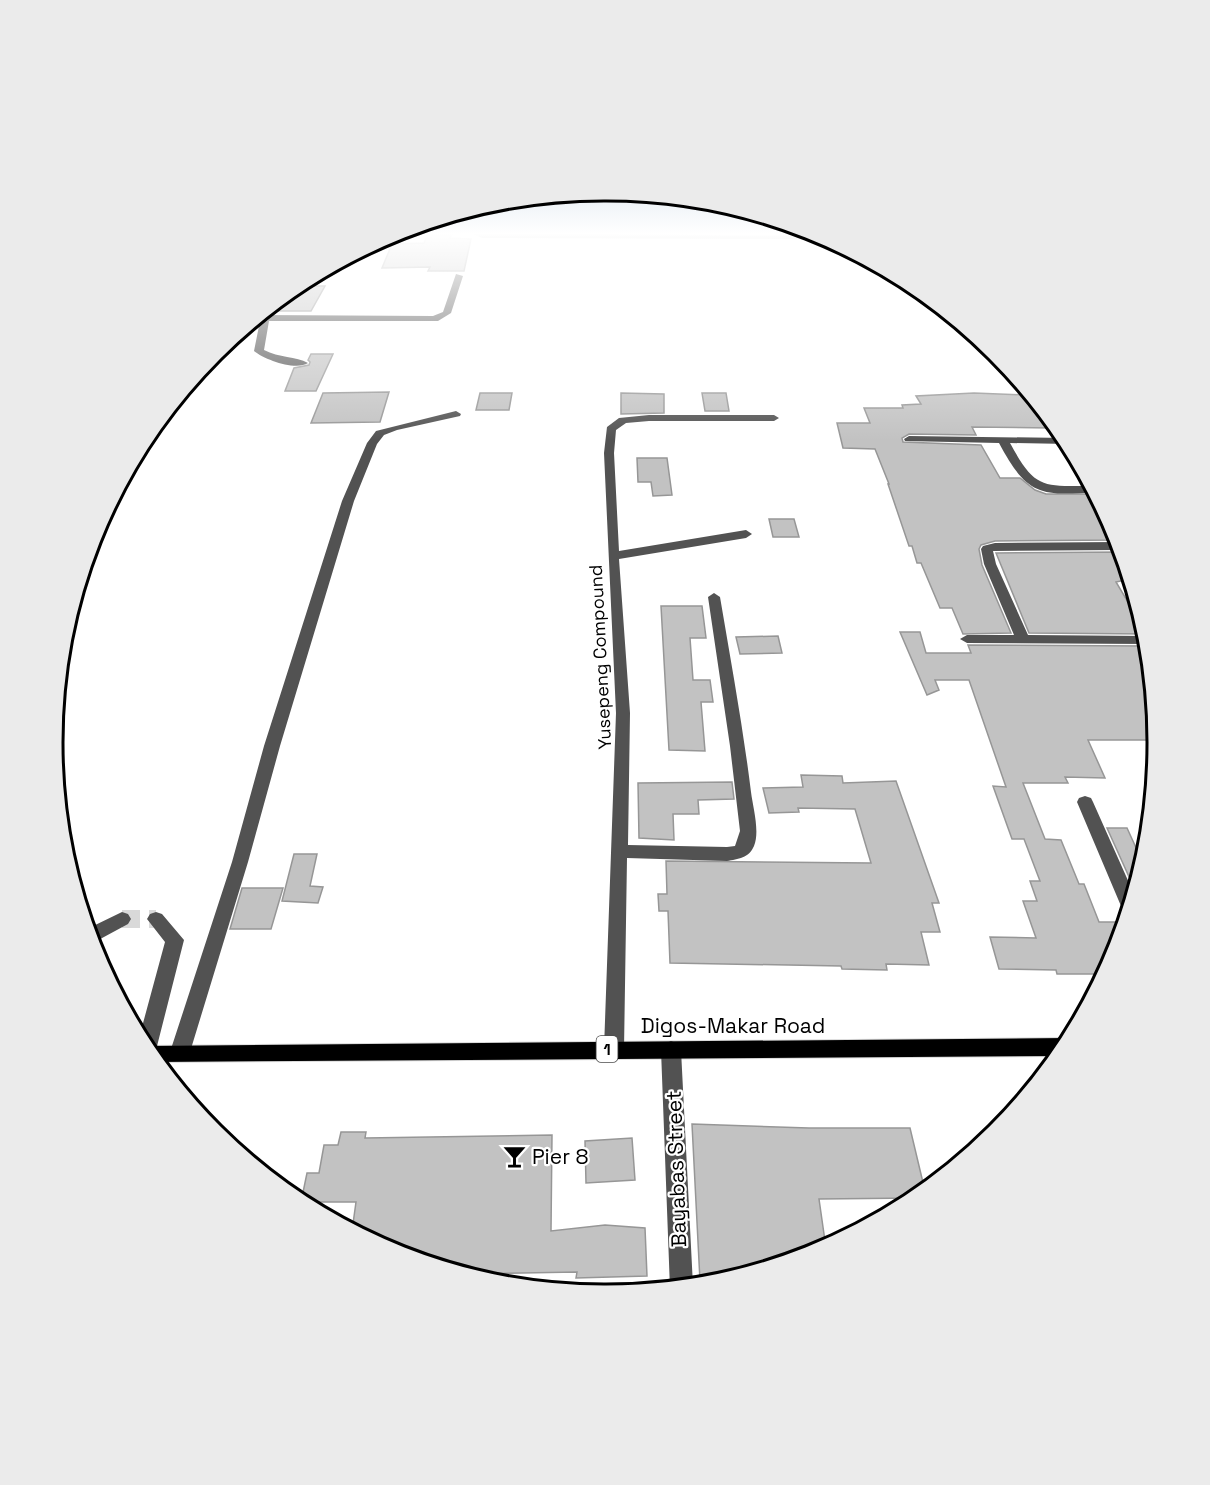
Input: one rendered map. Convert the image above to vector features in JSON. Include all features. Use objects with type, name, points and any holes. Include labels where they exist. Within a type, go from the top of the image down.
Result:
[{"type":"main road","name":"Digos-Makar Road","points":[[160,1051],[1054,1047]]},
{"type":"street","points":[[269,318],[435,319],[447,313],[450,302]]},
{"type":"street","points":[[260,325],[259,351],[273,359],[303,363]]},
{"type":"street","points":[[180,1052],[240,862],[272,746],[348,501],[372,443],[380,434],[394,428],[456,414]]},
{"type":"street","name":"Yusepeng Compound","points":[[614,1049],[623,713],[613,556],[609,453],[611,429],[623,420],[649,418],[774,418]]},
{"type":"street","points":[[909,440],[1056,441]]},
{"type":"street","points":[[1003,441],[1024,476],[1035,486],[1083,488]]},
{"type":"street","points":[[613,556],[746,534]]},
{"type":"street","points":[[1023,640],[990,564],[987,549],[1110,546]]},
{"type":"street","points":[[621,851],[727,854],[740,852],[746,845],[748,831],[738,746],[714,597]]},
{"type":"street","points":[[967,639],[1137,640]]},
{"type":"street","points":[[1085,802],[1125,895]]},
{"type":"street","points":[[98,932],[122,919]]},
{"type":"street","points":[[150,1038],[175,940],[156,919]]},
{"type":"street","name":"Bayabas Street","points":[[671,1050],[681,1279]]},
{"type":"building","points":[[290,302],[316,302],[311,311],[278,311]]},
{"type":"building","points":[[311,354],[333,354],[316,391],[285,391],[294,368],[309,365],[308,360]]},
{"type":"building","points":[[389,392],[380,422],[311,423],[323,393]]},
{"type":"building","points":[[480,393],[512,393],[509,410],[476,410]]},
{"type":"building","points":[[621,393],[664,394],[664,413],[621,414]]},
{"type":"building","points":[[702,393],[726,393],[729,411],[705,411]]},
{"type":"building","points":[[974,393],[1020,395],[1046,428],[972,427],[976,435],[909,434],[902,438],[903,442],[981,445],[1000,478],[1020,478],[1035,490],[1046,494],[1086,494],[1106,535],[1108,540],[995,541],[981,545],[979,549],[982,565],[1011,633],[963,634],[952,608],[940,608],[921,563],[917,563],[875,449],[843,448],[837,423],[870,423],[864,408],[903,408],[902,405],[921,404],[916,396]]},
{"type":"building","points":[[637,458],[667,458],[672,495],[653,496],[651,482],[638,482]]},
{"type":"building","points":[[769,519],[794,519],[799,537],[773,537]]},
{"type":"building","points":[[1112,552],[1122,581],[1116,582],[1130,605],[1136,634],[1029,633],[996,553]]},
{"type":"building","points":[[661,606],[702,606],[706,638],[690,638],[693,680],[710,680],[713,702],[701,702],[705,751],[669,750]]},
{"type":"building","points":[[900,632],[920,632],[926,653],[971,653],[968,645],[1138,646],[1146,707],[1147,740],[1088,740],[1105,778],[1065,777],[1068,783],[1023,783],[1045,839],[1061,840],[1079,884],[1084,884],[1099,922],[1116,922],[1095,974],[1057,974],[1056,970],[999,969],[990,937],[1036,938],[1023,901],[1037,901],[1030,881],[1040,881],[1024,839],[1012,839],[993,786],[1006,787],[969,680],[935,680],[939,690],[927,695]]},
{"type":"building","points":[[778,636],[782,653],[740,654],[736,637]]},
{"type":"building","points":[[801,775],[842,776],[843,783],[896,781],[939,903],[932,903],[940,932],[921,932],[929,965],[886,964],[887,970],[842,969],[841,966],[670,963],[668,911],[659,911],[658,894],[667,894],[666,861],[871,863],[855,809],[798,808],[799,812],[769,813],[763,788],[803,787]]},
{"type":"building","points":[[732,782],[734,799],[698,800],[699,814],[673,814],[674,840],[639,838],[638,783]]},
{"type":"building","points":[[1107,828],[1127,828],[1137,849],[1130,879]]},
{"type":"building","points":[[294,854],[317,854],[310,886],[323,887],[318,903],[282,901]]},
{"type":"building","points":[[242,888],[283,888],[271,929],[230,929]]},
{"type":"building","points":[[692,1124],[809,1128],[910,1128],[923,1181],[906,1193],[898,1198],[819,1199],[825,1238],[779,1256],[700,1276]]},
{"type":"building","points":[[341,1132],[366,1132],[365,1138],[552,1135],[551,1231],[605,1225],[645,1228],[647,1276],[576,1278],[577,1272],[497,1273],[431,1256],[398,1243],[353,1223],[356,1202],[318,1202],[303,1192],[307,1173],[319,1173],[324,1145],[338,1145]]},
{"type":"building","points":[[632,1138],[635,1180],[586,1183],[585,1141]]},
{"type":"tunnel","points":[[122,919],[156,919]]},
{"type":"place","name":"Pier 8","points":[[514,1156]]}]
